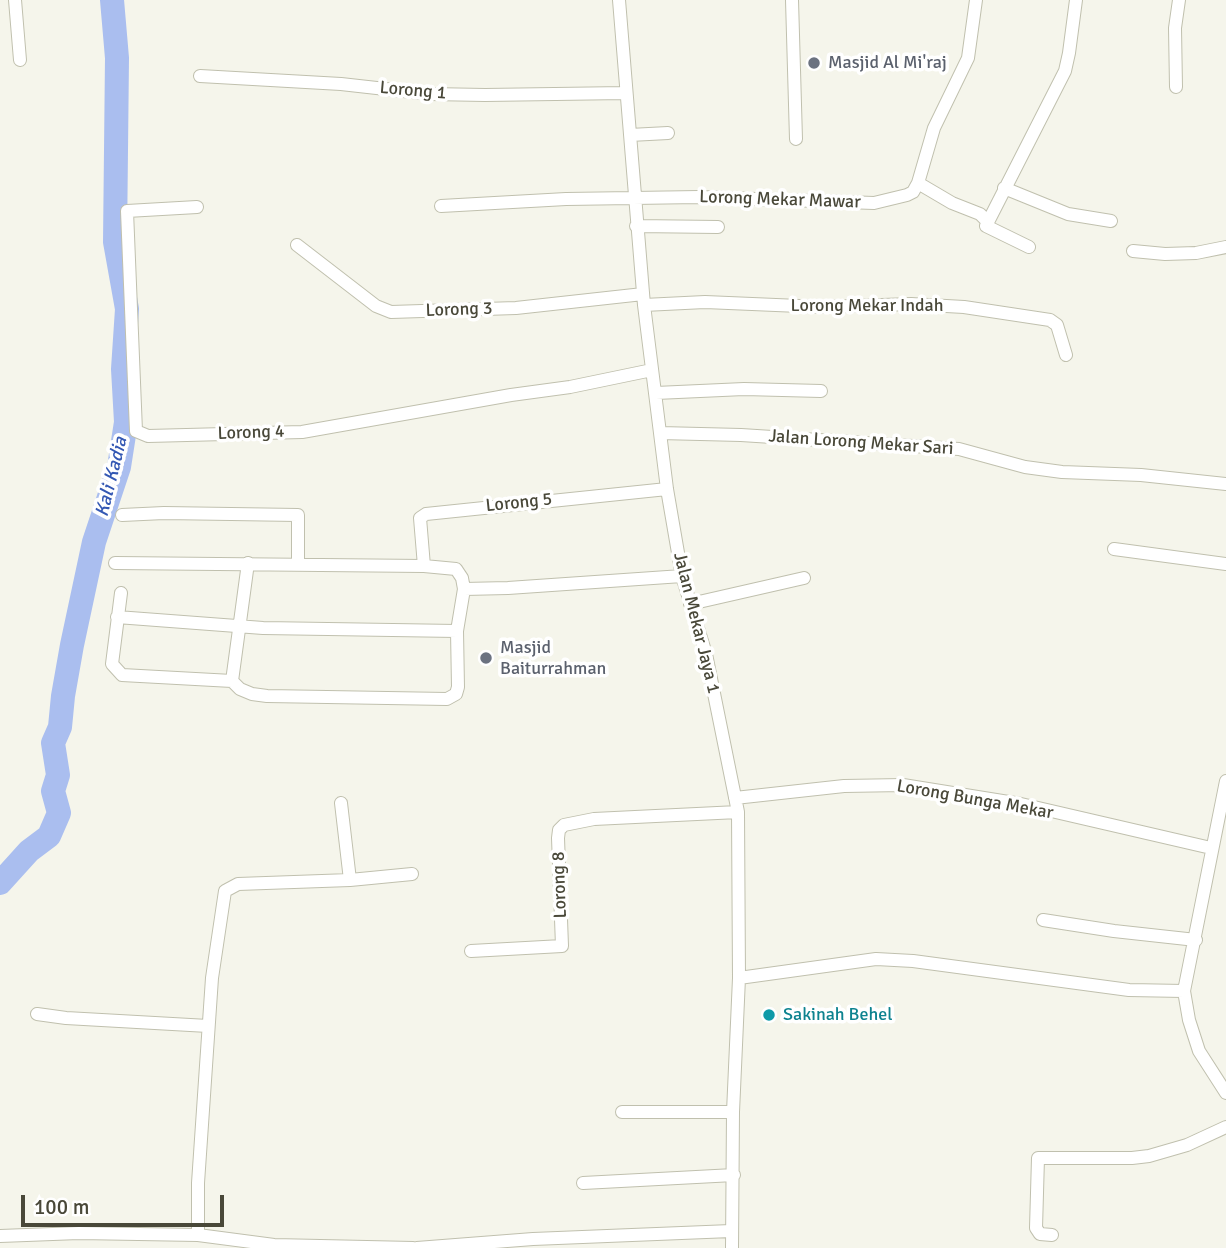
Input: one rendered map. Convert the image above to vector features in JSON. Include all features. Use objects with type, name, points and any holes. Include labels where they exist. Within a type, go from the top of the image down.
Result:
[{"type":"street","points":[[15,0],[20,60]]},
{"type":"street","name":"Jalan Mekar Jaya 1","points":[[619,0],[636,226],[667,489],[682,576],[706,654],[738,812],[739,978],[733,1112],[732,1248]]},
{"type":"street","points":[[792,0],[796,139]]},
{"type":"street","points":[[976,0],[968,58],[934,128],[918,183],[953,203],[980,214],[988,222]]},
{"type":"street","points":[[1029,247],[986,226],[1065,71],[1076,0]]},
{"type":"street","points":[[1176,87],[1175,28],[1179,0]]},
{"type":"street","name":"Lorong 1","points":[[201,76],[341,84],[430,94],[625,93]]},
{"type":"street","points":[[630,135],[668,133]]},
{"type":"street","name":"Lorong Mekar Mawar","points":[[441,206],[635,197],[874,203],[907,195],[918,183]]},
{"type":"street","points":[[1004,188],[1068,214],[1111,220]]},
{"type":"street","name":"Lorong 4","points":[[197,207],[127,211],[136,431],[148,436],[302,432],[511,394],[569,387],[652,370]]},
{"type":"street","points":[[636,226],[718,227]]},
{"type":"street","name":"Lorong 3","points":[[297,245],[376,306],[391,312],[644,300]]},
{"type":"street","points":[[1133,251],[1196,253],[1226,247]]},
{"type":"street","name":"Lorong Mekar Indah","points":[[644,300],[823,307],[911,304],[964,307],[1050,320],[1057,325],[1066,355]]},
{"type":"street","points":[[656,393],[744,389],[821,391]]},
{"type":"street","name":"Jalan Lorong Mekar Sari","points":[[660,433],[741,435],[959,449],[1037,469],[1086,474],[1141,475],[1226,484]]},
{"type":"street","name":"Lorong 5","points":[[424,566],[420,519],[426,513],[667,489]]},
{"type":"street","points":[[122,515],[298,515],[298,564]]},
{"type":"street","points":[[1114,549],[1226,564]]},
{"type":"street","points":[[115,563],[424,566],[456,569],[464,589],[457,631],[456,694],[447,699],[267,696],[240,689],[232,681],[122,675],[112,664],[121,593]]},
{"type":"street","points":[[232,681],[248,564]]},
{"type":"street","points":[[464,589],[682,576]]},
{"type":"street","points":[[690,604],[804,578]]},
{"type":"street","points":[[117,617],[241,626],[457,631]]},
{"type":"street","points":[[1226,781],[1184,991],[1189,1020],[1199,1051],[1226,1093]]},
{"type":"street","name":"Lorong Bunga Mekar","points":[[736,798],[844,786],[903,785],[1021,804],[1212,848]]},
{"type":"street","points":[[341,803],[350,880]]},
{"type":"street","name":"Lorong 8","points":[[471,951],[562,946],[558,838],[559,830],[564,825],[594,819],[738,812]]},
{"type":"street","points":[[198,1235],[198,1184],[208,1026],[216,939],[225,891],[238,884],[350,880],[412,874]]},
{"type":"street","points":[[1043,920],[1196,940]]},
{"type":"street","points":[[739,978],[876,959],[913,961],[1129,990],[1184,991]]},
{"type":"street","points":[[37,1014],[208,1026]]},
{"type":"street","points":[[622,1112],[733,1112]]},
{"type":"street","points":[[1052,1235],[1040,1234],[1036,1228],[1038,1158],[1149,1156],[1177,1148],[1226,1126]]},
{"type":"street","points":[[583,1183],[734,1175]]},
{"type":"street","points":[[0,1236],[79,1233],[198,1235],[274,1245],[415,1248],[533,1239],[731,1231]]},
{"type":"waterway","name":"Kali Kadia","points":[[0,883],[29,851],[49,836],[59,813],[53,791],[58,775],[53,743],[60,727],[72,645],[94,542],[119,467],[126,422],[123,369],[127,309],[115,242],[117,58],[112,0]]},
{"type":"place","name":"Masjid Al Mi'raj","points":[[814,63]]},
{"type":"place","name":"Masjid Baiturrahman","points":[[486,658]]},
{"type":"place","name":"Sakinah Behel","points":[[769,1015]]}]
